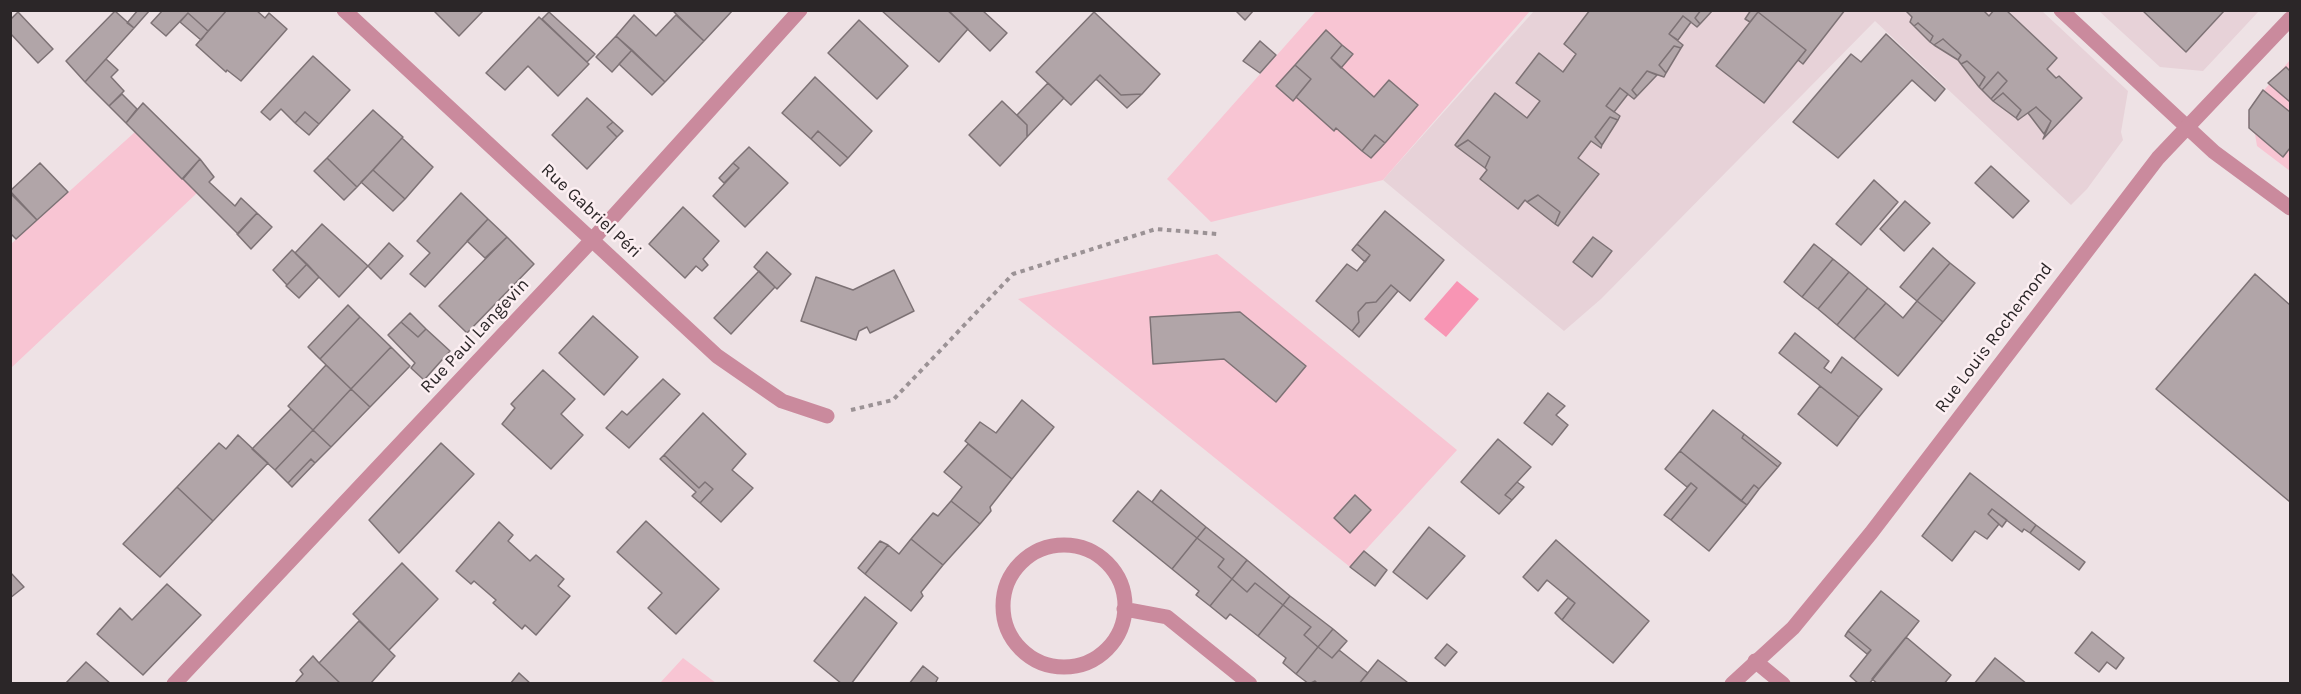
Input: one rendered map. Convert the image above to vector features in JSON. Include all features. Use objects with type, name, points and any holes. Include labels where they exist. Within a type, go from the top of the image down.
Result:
[{"type":"street","name":"Rue Gabriel Péri","points":[[344,10],[717,356],[782,401],[827,416]]},
{"type":"street","name":"Rue Paul Langevin","points":[[174,684],[593,239],[800,10]]},
{"type":"street","points":[[2061,10],[2214,152],[2290,208]]},
{"type":"street","name":"Rue Louis Rochemond","points":[[1732,684],[1793,628],[1871,532],[2158,158],[2290,19]]},
{"type":"street","points":[[1070,546],[1089,551],[1106,562],[1118,578],[1124,597],[1124,609],[1124,618],[1116,636],[1104,652],[1087,663],[1067,668],[1047,666],[1029,657],[1015,644],[1005,626],[1002,606],[1006,586],[1016,569],[1031,555],[1049,547],[1070,546]]},
{"type":"street","points":[[1124,609],[1167,617],[1250,684]]},
{"type":"street","points":[[1755,661],[1784,684]]},
{"type":"path","points":[[827,416],[893,400],[1013,274],[1156,229],[1217,234]]},
{"type":"shaded area","points":[[1316,11],[1530,11],[1383,180],[1211,222],[1167,179]]},
{"type":"shaded area","points":[[1534,11],[2042,11],[2128,91],[2121,132],[2123,140],[2087,189],[2071,205],[1875,21],[1601,299],[1564,331],[1383,180]]},
{"type":"shaded area","points":[[2099,11],[2259,11],[2203,71],[2160,67]]},
{"type":"shaded area","points":[[2290,60],[2290,171],[2257,146],[2255,134],[2249,128],[2248,118],[2253,103]]},
{"type":"shaded area","points":[[135,132],[197,193],[11,368],[11,244]]},
{"type":"shaded area","points":[[1217,254],[1457,450],[1350,567],[1018,299]]},
{"type":"shaded area","points":[[1457,281],[1479,299],[1446,337],[1424,319]]},
{"type":"shaded area","points":[[683,658],[716,683],[660,683]]},
{"type":"building","points":[[138,10],[150,10],[134,28],[127,23]]},
{"type":"building","points":[[163,10],[227,10],[208,31],[188,13],[166,36],[151,23]]},
{"type":"building","points":[[227,10],[256,10],[265,18],[269,13],[287,29],[241,81],[227,70],[226,72],[196,45]]},
{"type":"building","points":[[433,10],[484,10],[459,36]]},
{"type":"building","points":[[672,10],[733,10],[704,41]]},
{"type":"building","points":[[881,10],[947,10],[968,29],[939,62]]},
{"type":"building","points":[[948,10],[982,10],[1007,33],[990,51]]},
{"type":"building","points":[[1235,10],[1254,10],[1245,20]]},
{"type":"building","points":[[1590,10],[1701,10],[1695,18],[1700,24],[1697,27],[1683,16],[1669,34],[1683,45],[1681,48],[1674,46],[1659,65],[1666,73],[1664,77],[1647,71],[1632,90],[1637,96],[1634,99],[1620,88],[1606,106],[1620,116],[1618,120],[1610,117],[1595,137],[1602,145],[1601,148],[1591,141],[1578,158],[1599,174],[1558,226],[1555,224],[1560,212],[1538,195],[1527,202],[1525,200],[1518,209],[1480,179],[1487,170],[1485,168],[1490,157],[1468,140],[1457,147],[1455,145],[1495,93],[1527,118],[1540,101],[1516,83],[1539,53],[1563,72],[1576,54],[1564,44]]},
{"type":"building","points":[[1701,10],[1713,10],[1700,24],[1695,18]]},
{"type":"building","points":[[1751,10],[1845,10],[1803,64],[1798,60],[1806,50],[1758,12],[1750,22],[1745,19]]},
{"type":"building","points":[[1905,10],[1983,10],[1989,16],[1994,10],[2006,10],[2057,58],[2047,69],[2056,78],[2059,76],[2082,98],[2043,139],[2051,121],[2036,107],[2018,120],[2016,118],[2021,110],[2003,93],[1993,101],[1991,99],[2007,81],[1998,72],[1982,90],[1979,87],[1985,77],[1967,61],[1961,64],[1958,60],[1961,55],[1943,39],[1934,45],[1930,42],[1933,36],[1918,23],[1914,26],[1910,22],[1912,17]]},
{"type":"building","points":[[2142,10],[2223,10],[2224,11],[2186,52]]},
{"type":"building","points":[[115,11],[134,28],[85,82],[66,61]]},
{"type":"building","points":[[18,12],[53,49],[38,63],[10,33],[10,20]]},
{"type":"building","points":[[549,12],[595,54],[587,62],[542,19]]},
{"type":"building","points":[[1094,12],[1160,74],[1142,94],[1121,95],[1100,75],[1071,105],[1036,72]]},
{"type":"building","points":[[1758,12],[1806,50],[1764,103],[1716,66]]},
{"type":"building","points":[[188,13],[208,31],[201,40],[180,22]]},
{"type":"building","points":[[634,15],[656,36],[676,15],[704,41],[665,82],[616,36]]},
{"type":"building","points":[[1683,16],[1691,22],[1678,40],[1669,34]]},
{"type":"building","points":[[539,17],[589,64],[558,96],[528,66],[505,90],[486,73]]},
{"type":"building","points":[[859,20],[908,66],[877,99],[828,53]]},
{"type":"building","points":[[1918,23],[1933,36],[1930,42],[1914,26]]},
{"type":"building","points":[[1326,30],[1342,45],[1331,58],[1374,97],[1389,80],[1418,105],[1385,143],[1375,135],[1362,151],[1336,128],[1334,131],[1296,97],[1311,79],[1295,65]]},
{"type":"building","points":[[1886,34],[1945,89],[1935,101],[1912,80],[1838,158],[1793,122],[1851,54],[1861,62]]},
{"type":"building","points":[[616,36],[632,50],[612,72],[596,57]]},
{"type":"building","points":[[1943,39],[1961,55],[1958,60],[1934,45]]},
{"type":"building","points":[[1260,41],[1276,55],[1260,73],[1243,61]]},
{"type":"building","points":[[1342,45],[1353,54],[1341,68],[1331,58]]},
{"type":"building","points":[[1674,46],[1681,48],[1666,73],[1659,65]]},
{"type":"building","points":[[632,50],[665,82],[652,95],[619,64]]},
{"type":"building","points":[[313,56],[350,90],[319,124],[305,112],[295,123],[281,109],[270,120],[261,112]]},
{"type":"building","points":[[106,59],[118,70],[111,77],[124,91],[109,106],[85,82]]},
{"type":"building","points":[[1967,61],[1985,77],[1979,87],[1961,64]]},
{"type":"building","points":[[1295,65],[1311,79],[1293,101],[1276,86]]},
{"type":"building","points":[[2286,67],[2290,71],[2290,102],[2268,83]]},
{"type":"building","points":[[1647,71],[1657,75],[1637,96],[1632,90]]},
{"type":"building","points":[[1998,72],[2007,81],[1991,99],[1982,90]]},
{"type":"building","points":[[1100,75],[1121,95],[1142,94],[1127,108],[1096,79]]},
{"type":"building","points":[[815,77],[872,131],[848,158],[818,131],[811,139],[782,113]]},
{"type":"building","points":[[1048,83],[1064,98],[1027,137],[1027,125],[1017,115]]},
{"type":"building","points":[[1620,88],[1628,94],[1614,112],[1606,106]]},
{"type":"building","points":[[2263,90],[2290,112],[2290,148],[2283,157],[2249,128],[2249,110]]},
{"type":"building","points":[[2003,93],[2021,110],[2016,118],[1993,101]]},
{"type":"building","points":[[122,94],[137,109],[126,123],[109,106]]},
{"type":"building","points":[[587,98],[613,122],[607,127],[617,137],[587,169],[552,135]]},
{"type":"building","points":[[1002,101],[1027,125],[1027,137],[1000,166],[969,135]]},
{"type":"building","points":[[143,103],[200,159],[182,179],[126,123]]},
{"type":"building","points":[[2036,107],[2051,121],[2044,134],[2028,113]]},
{"type":"building","points":[[373,110],[403,137],[357,187],[327,158]]},
{"type":"building","points":[[305,112],[319,124],[309,135],[295,123]]},
{"type":"building","points":[[1610,117],[1618,120],[1602,145],[1595,137]]},
{"type":"building","points":[[613,122],[623,131],[617,137],[607,127]]},
{"type":"building","points":[[818,131],[848,158],[840,166],[811,139]]},
{"type":"building","points":[[1375,135],[1385,143],[1371,158],[1362,151]]},
{"type":"building","points":[[402,138],[433,167],[405,199],[373,170]]},
{"type":"building","points":[[1468,140],[1490,157],[1485,168],[1457,147]]},
{"type":"building","points":[[749,147],[788,183],[745,227],[713,196],[739,168],[733,163]]},
{"type":"building","points":[[327,158],[357,187],[344,200],[314,171]]},
{"type":"building","points":[[200,159],[214,177],[209,182],[235,206],[241,198],[257,213],[238,234],[183,179]]},
{"type":"building","points":[[40,163],[68,192],[37,220],[10,191]]},
{"type":"building","points":[[733,163],[739,168],[724,183],[719,178]]},
{"type":"building","points":[[1991,166],[2029,201],[2013,218],[1975,183]]},
{"type":"building","points":[[373,170],[405,199],[393,211],[361,182]]},
{"type":"building","points":[[1874,180],[1898,202],[1861,245],[1836,224]]},
{"type":"building","points":[[10,193],[37,220],[16,239],[10,233]]},
{"type":"building","points":[[461,193],[488,219],[425,287],[410,274],[430,253],[417,241]]},
{"type":"building","points":[[1538,195],[1560,212],[1555,224],[1527,202]]},
{"type":"building","points":[[1905,201],[1930,223],[1904,251],[1880,229]]},
{"type":"building","points":[[683,207],[719,241],[703,259],[708,265],[702,271],[696,266],[685,278],[649,244]]},
{"type":"building","points":[[1385,211],[1444,260],[1410,301],[1391,285],[1376,302],[1366,303],[1358,312],[1359,322],[1352,331],[1316,301],[1347,264],[1357,271],[1370,255],[1357,244]]},
{"type":"building","points":[[257,213],[272,227],[251,249],[237,234]]},
{"type":"building","points":[[488,219],[507,237],[485,258],[467,241]]},
{"type":"building","points":[[322,224],[368,266],[339,297],[295,253]]},
{"type":"building","points":[[507,237],[534,264],[467,333],[439,306]]},
{"type":"building","points":[[1593,237],[1612,251],[1592,277],[1573,262]]},
{"type":"building","points":[[389,243],[403,256],[381,279],[368,266]]},
{"type":"building","points":[[1357,244],[1370,255],[1365,262],[1352,250]]},
{"type":"building","points":[[1814,244],[1833,259],[1802,297],[1784,282]]},
{"type":"building","points":[[1933,248],[1950,263],[1917,301],[1900,287]]},
{"type":"building","points":[[292,250],[307,264],[287,285],[273,270]]},
{"type":"building","points":[[767,252],[791,274],[777,289],[754,267]]},
{"type":"building","points":[[1833,259],[1849,272],[1818,309],[1802,297]]},
{"type":"building","points":[[1950,263],[1975,283],[1943,322],[1917,301]]},
{"type":"building","points":[[307,264],[319,277],[299,298],[286,286]]},
{"type":"building","points":[[894,270],[914,311],[870,333],[867,327],[859,331],[856,340],[801,321],[816,277],[853,290]]},
{"type":"building","points":[[759,271],[775,287],[731,334],[714,318]]},
{"type":"building","points":[[1849,272],[1868,288],[1837,325],[1818,309]]},
{"type":"building","points":[[2255,274],[2290,305],[2290,502],[2156,389]]},
{"type":"building","points":[[1391,285],[1398,291],[1359,337],[1352,331],[1359,322],[1358,312],[1366,303],[1376,302]]},
{"type":"building","points":[[1868,288],[1886,303],[1854,339],[1837,325]]},
{"type":"building","points":[[1917,301],[1943,322],[1898,376],[1854,339],[1886,303],[1903,318]]},
{"type":"building","points":[[348,305],[360,317],[320,359],[308,347]]},
{"type":"building","points":[[1240,312],[1306,366],[1276,402],[1224,359],[1153,364],[1150,317]]},
{"type":"building","points":[[410,313],[426,329],[418,337],[401,322]]},
{"type":"building","points":[[593,316],[638,357],[604,395],[559,353]]},
{"type":"building","points":[[360,317],[391,347],[351,389],[320,359]]},
{"type":"building","points":[[401,322],[418,337],[426,329],[450,351],[424,380],[411,368],[415,363],[388,335]]},
{"type":"building","points":[[1795,333],[1829,361],[1824,368],[1831,373],[1842,357],[1882,389],[1859,417],[1779,353]]},
{"type":"building","points":[[391,347],[410,366],[370,407],[351,389]]},
{"type":"building","points":[[326,365],[351,389],[313,430],[288,406]]},
{"type":"building","points":[[543,370],[575,399],[561,414],[583,435],[551,469],[502,424],[515,408],[511,404]]},
{"type":"building","points":[[663,379],[680,394],[629,448],[606,428],[622,411],[627,415]]},
{"type":"building","points":[[1820,386],[1859,417],[1837,446],[1798,414]]},
{"type":"building","points":[[351,389],[370,407],[331,447],[313,430]]},
{"type":"building","points":[[1548,393],[1565,406],[1556,415],[1568,425],[1552,445],[1524,423]]},
{"type":"building","points":[[1022,400],[1054,427],[1012,479],[965,441],[980,422],[996,433]]},
{"type":"building","points":[[291,409],[313,430],[275,470],[252,449]]},
{"type":"building","points":[[1713,410],[1744,434],[1742,438],[1778,467],[1759,489],[1754,485],[1741,501],[1680,451]]},
{"type":"building","points":[[703,413],[746,454],[732,470],[753,488],[721,522],[700,503],[713,489],[705,482],[699,488],[664,455]]},
{"type":"building","points":[[313,430],[331,447],[315,463],[311,459],[288,483],[275,470]]},
{"type":"building","points":[[1744,434],[1781,463],[1778,467],[1742,438]]},
{"type":"building","points":[[238,435],[268,463],[213,521],[177,487],[219,443],[226,449]]},
{"type":"building","points":[[1498,439],[1531,467],[1505,495],[1512,500],[1499,514],[1461,482]]},
{"type":"building","points":[[441,443],[474,474],[399,553],[369,520]]},
{"type":"building","points":[[968,444],[1012,479],[980,524],[951,501],[962,487],[944,472]]},
{"type":"building","points":[[1680,451],[1747,505],[1709,551],[1671,520],[1697,488],[1691,483],[1687,487],[1665,469]]},
{"type":"building","points":[[664,455],[699,488],[705,482],[713,489],[700,503],[692,496],[696,492],[660,459]]},
{"type":"building","points":[[311,459],[315,463],[292,487],[288,483]]},
{"type":"building","points":[[1970,473],[2036,525],[2030,533],[2024,529],[2022,532],[1992,509],[1988,514],[1999,524],[1987,539],[1975,531],[1952,561],[1922,536]]},
{"type":"building","points":[[1517,482],[1524,487],[1512,500],[1505,495]]},
{"type":"building","points":[[1691,483],[1697,488],[1671,520],[1664,515]]},
{"type":"building","points":[[1754,485],[1759,489],[1747,505],[1741,501]]},
{"type":"building","points":[[177,487],[213,521],[160,577],[123,544]]},
{"type":"building","points":[[1161,490],[1206,527],[1197,538],[1152,502]]},
{"type":"building","points":[[1138,491],[1197,538],[1172,569],[1113,521]]},
{"type":"building","points":[[1355,495],[1371,510],[1350,533],[1334,518]]},
{"type":"building","points":[[951,501],[980,524],[943,565],[911,539],[933,513],[938,516]]},
{"type":"building","points":[[1992,509],[2007,520],[2002,527],[1988,514]]},
{"type":"building","points":[[646,521],[719,589],[676,634],[648,608],[662,593],[617,552]]},
{"type":"building","points":[[499,522],[513,535],[508,541],[530,561],[536,555],[564,579],[558,586],[570,596],[536,635],[525,625],[522,629],[493,603],[496,600],[474,581],[471,584],[456,571]]},
{"type":"building","points":[[2036,525],[2085,562],[2079,570],[2030,533]]},
{"type":"building","points":[[1206,527],[1247,560],[1232,579],[1218,567],[1224,559],[1197,538]]},
{"type":"building","points":[[1429,527],[1465,556],[1427,599],[1393,572]]},
{"type":"building","points":[[1197,538],[1224,559],[1218,567],[1232,579],[1210,606],[1196,595],[1199,591],[1172,569]]},
{"type":"building","points":[[911,539],[943,565],[921,592],[923,596],[911,611],[865,574],[888,545],[899,554]]},
{"type":"building","points":[[1556,540],[1649,621],[1613,663],[1562,620],[1575,603],[1547,580],[1538,591],[1523,577]]},
{"type":"building","points":[[880,541],[888,545],[865,574],[858,568]]},
{"type":"building","points":[[1364,551],[1387,570],[1375,586],[1350,567]]},
{"type":"building","points":[[1247,560],[1290,596],[1283,605],[1255,583],[1247,592],[1232,579]]},
{"type":"building","points":[[402,563],[438,599],[389,650],[353,614]]},
{"type":"building","points":[[10,572],[24,587],[10,598]]},
{"type":"building","points":[[1232,579],[1247,592],[1255,583],[1283,605],[1258,636],[1230,614],[1226,619],[1210,606]]},
{"type":"building","points":[[167,584],[201,615],[143,675],[97,634],[120,608],[132,620]]},
{"type":"building","points":[[1881,591],[1919,621],[1869,684],[1859,684],[1850,676],[1871,650],[1848,631]]},
{"type":"building","points":[[1290,596],[1333,629],[1318,647],[1304,635],[1311,627],[1283,605]]},
{"type":"building","points":[[865,597],[897,623],[851,684],[842,684],[814,661]]},
{"type":"building","points":[[1568,598],[1575,603],[1562,620],[1555,613]]},
{"type":"building","points":[[1283,605],[1311,627],[1304,635],[1318,647],[1296,674],[1283,663],[1286,658],[1258,636]]},
{"type":"building","points":[[359,621],[395,656],[370,684],[341,684],[319,663]]},
{"type":"building","points":[[1333,629],[1347,641],[1332,658],[1318,647]]},
{"type":"building","points":[[1848,631],[1871,650],[1867,654],[1845,636]]},
{"type":"building","points":[[2092,632],[2124,658],[2116,669],[2107,662],[2099,672],[2075,653]]},
{"type":"building","points":[[1906,637],[1951,675],[1944,684],[1878,684],[1872,679]]},
{"type":"building","points":[[1447,644],[1457,652],[1445,666],[1435,658]]},
{"type":"building","points":[[1318,647],[1332,658],[1339,650],[1368,673],[1359,684],[1318,684],[1315,681],[1309,684],[1296,674]]},
{"type":"building","points":[[313,656],[341,684],[294,684],[303,674],[300,670]]},
{"type":"building","points":[[1995,658],[2027,684],[1974,684]]},
{"type":"building","points":[[1378,660],[1407,682],[1408,684],[1359,684]]},
{"type":"building","points":[[86,662],[111,684],[65,684]]},
{"type":"building","points":[[923,666],[938,678],[935,684],[909,684]]},
{"type":"building","points":[[519,673],[531,684],[510,684]]}]
